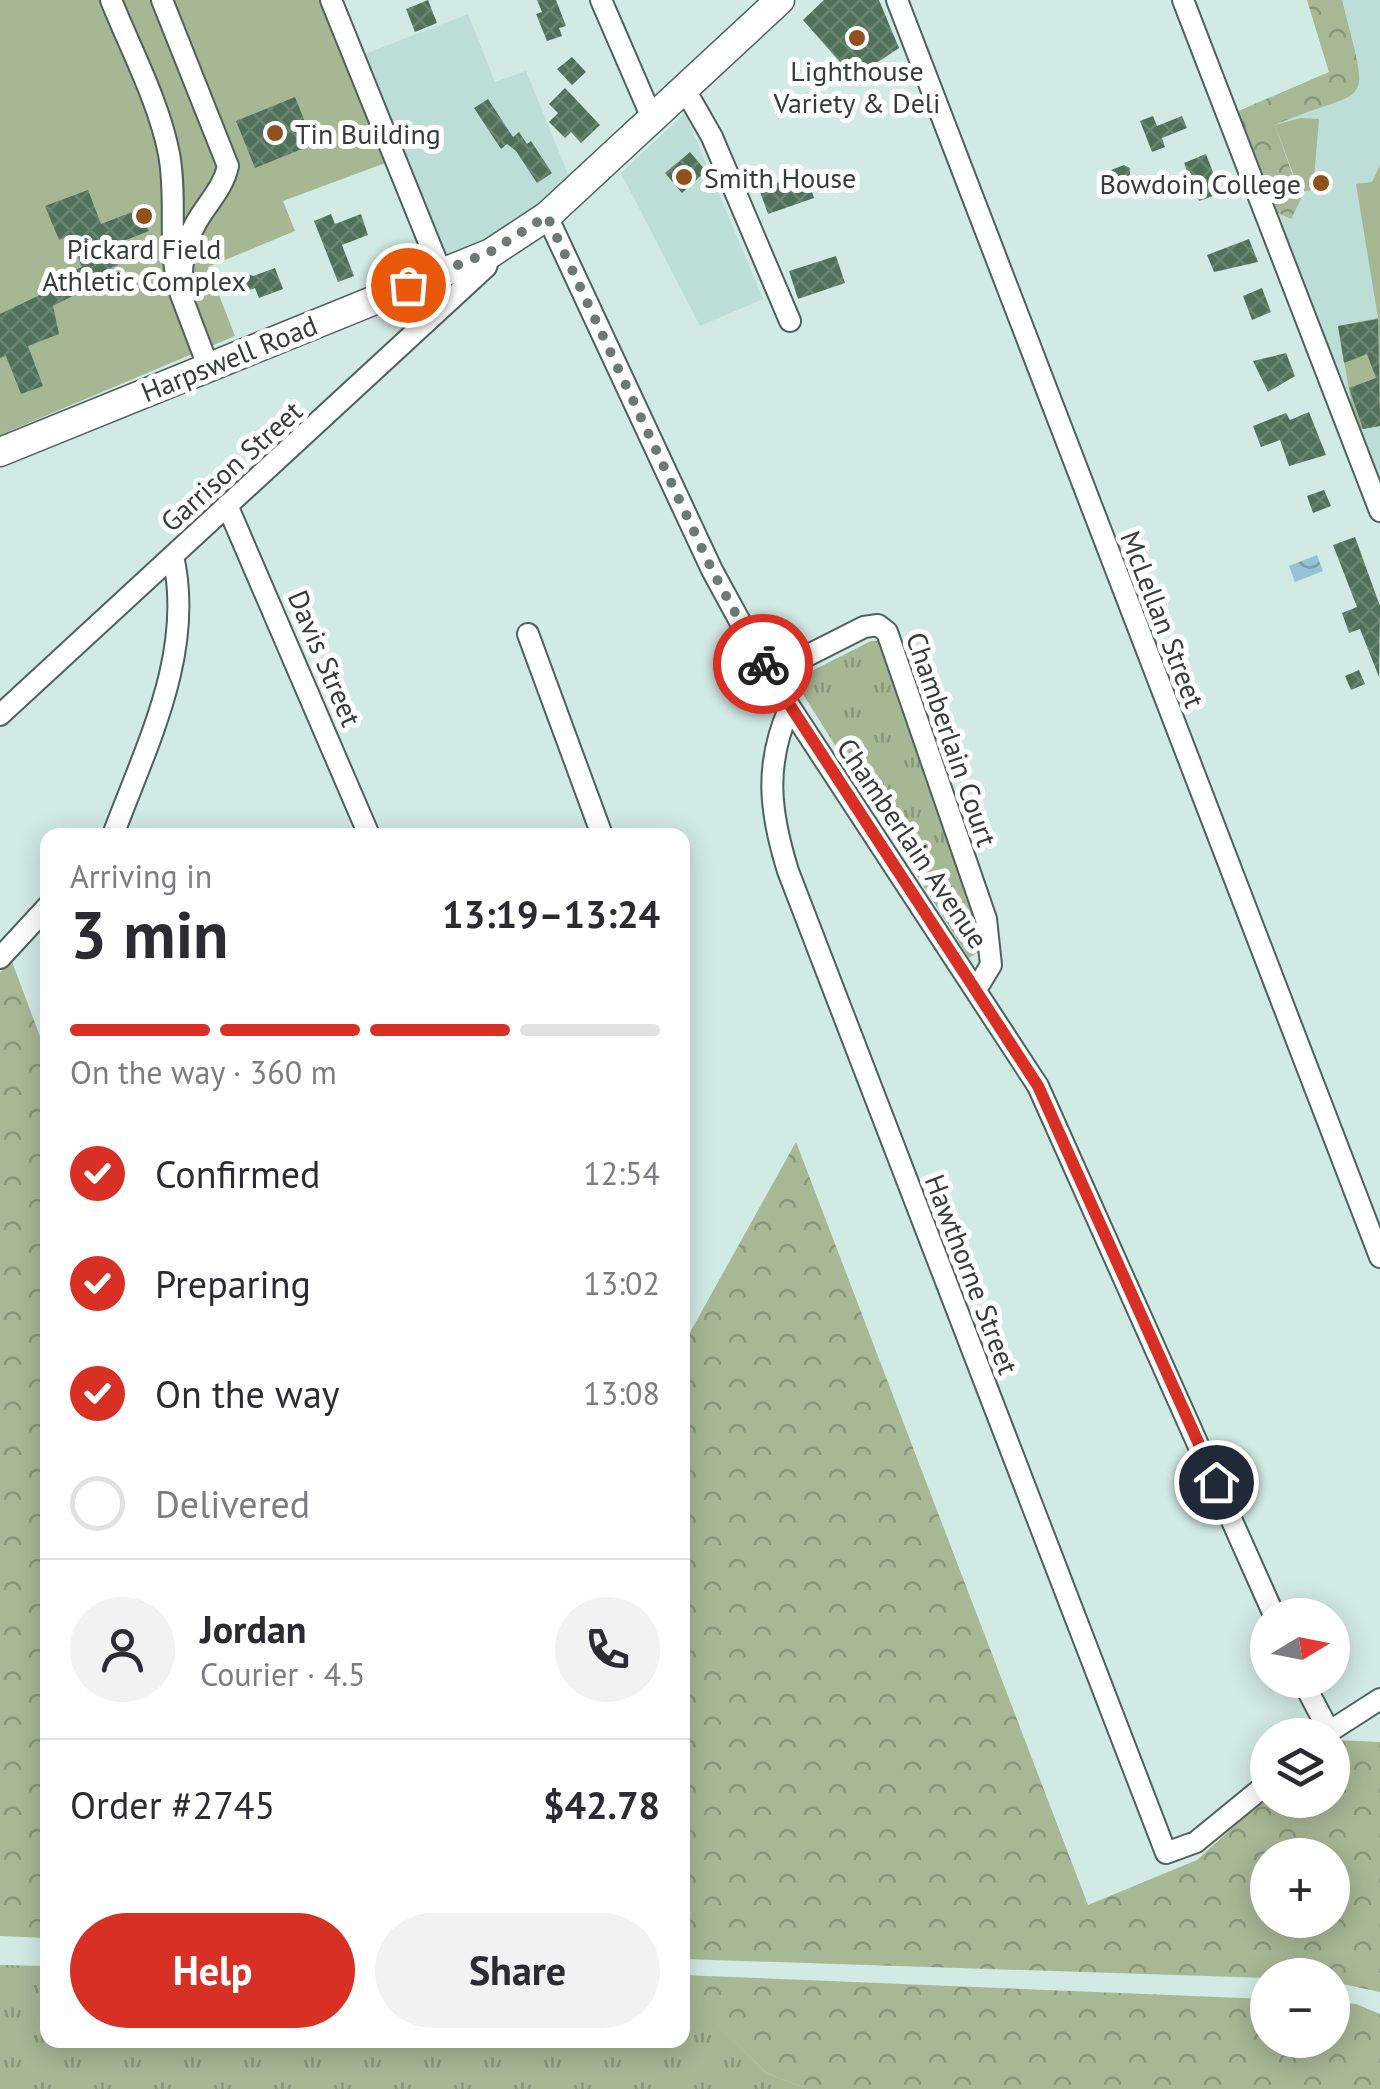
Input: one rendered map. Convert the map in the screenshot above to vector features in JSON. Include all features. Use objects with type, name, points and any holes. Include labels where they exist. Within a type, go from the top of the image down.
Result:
[{"type":"main road","name":"Harpswell Road","points":[[0,452],[490,252],[547,216],[780,0]]},
{"type":"street","points":[[110,0],[166,138],[172,176],[173,264],[208,366]]},
{"type":"street","points":[[162,0],[228,166],[221,187],[189,238],[182,266],[181,295]]},
{"type":"street","points":[[331,0],[441,272]]},
{"type":"street","points":[[601,0],[652,118]]},
{"type":"street","name":"McLellan Street","points":[[897,0],[1380,1258]]},
{"type":"street","points":[[1183,0],[1380,511]]},
{"type":"street","points":[[684,88],[712,137],[790,322]]},
{"type":"street","name":"Chamberlain Avenue","points":[[547,216],[712,570],[769,675],[978,988],[1038,1086],[1267,1598]]},
{"type":"street","name":"Garrison Street","points":[[0,714],[417,334],[486,267],[490,252]]},
{"type":"street","name":"Davis Street","points":[[226,505],[242,531],[366,828]]},
{"type":"street","points":[[116,828],[172,671],[179,614],[174,556]]},
{"type":"street","name":"Chamberlain Court","points":[[769,675],[864,627],[878,624],[887,632],[986,920],[991,966],[978,988]]},
{"type":"street","points":[[528,634],[599,828]]},
{"type":"street","name":"Hawthorne Street","points":[[789,709],[779,732],[770,780],[770,806],[788,871],[1166,1853],[1196,1842],[1250,1797]]},
{"type":"street","points":[[0,958],[40,915]]},
{"type":"street","points":[[1350,1718],[1380,1699]]},
{"type":"shaded area","name":"Bowdoin College","points":[[1307,0],[1380,0],[1380,496],[1234,113],[1329,72]]},
{"type":"shaded area","points":[[468,14],[495,82],[526,71],[570,179],[498,237],[449,260],[406,155],[388,162],[347,61]]},
{"type":"shaded area","points":[[685,113],[763,299],[700,326],[621,173]]},
{"type":"green space","name":"Pickard Field Athletic Complex","points":[[0,0],[322,0],[388,162],[283,201],[295,231],[208,267],[235,336],[0,435]]},
{"type":"green space","points":[[1307,0],[1342,0],[1359,80],[1355,91],[1346,98],[1275,125],[1301,199],[1291,219],[1272,210],[1234,113],[1329,72]]},
{"type":"green space","points":[[1301,118],[1319,119],[1313,190],[1300,192],[1275,125]]},
{"type":"green space","points":[[1380,165],[1380,426],[1356,430],[1338,326],[1378,318],[1356,184],[1372,182]]},
{"type":"green space","points":[[871,641],[882,641],[979,917],[981,950],[969,958],[794,680]]},
{"type":"green space","points":[[11,959],[40,1036],[40,1938],[0,1936],[0,973]]},
{"type":"green space","points":[[796,1142],[1088,1905],[1197,1860],[1250,1812],[1250,1818],[1350,1818],[1350,1741],[1380,1742],[1380,1992],[1350,1986],[1350,1958],[1250,1958],[1250,1977],[690,1959],[690,1332]]},
{"type":"green space","points":[[0,1965],[40,1966],[40,2048],[690,2048],[690,1997],[766,2073],[808,2089],[0,2089]]},
{"type":"green space","points":[[690,1975],[1250,1998],[1250,2058],[1350,2058],[1350,2003],[1380,2014],[1380,2089],[808,2089],[766,2073],[690,1998]]},
{"type":"water","points":[[1317,555],[1323,571],[1295,582],[1289,566]]},
{"type":"building","points":[[428,0],[437,23],[415,32],[406,9]]},
{"type":"building","points":[[537,0],[556,0],[566,26],[559,28],[562,36],[547,41],[536,14],[542,12]]},
{"type":"building","name":"Lighthouse Variety & Deli","points":[[824,0],[879,0],[899,48],[854,78],[803,20]]},
{"type":"building","points":[[572,57],[586,72],[572,85],[557,69]]},
{"type":"building","points":[[565,88],[600,125],[581,143],[571,132],[565,138],[549,122],[558,113],[549,104]]},
{"type":"building","name":"Tin Building","points":[[295,97],[314,144],[255,168],[236,121]]},
{"type":"building","points":[[488,99],[513,137],[519,132],[527,144],[531,141],[552,173],[537,183],[516,151],[507,144],[501,149],[474,108]]},
{"type":"building","points":[[1153,116],[1157,126],[1182,116],[1187,128],[1162,138],[1165,147],[1152,152],[1140,121]]},
{"type":"building","name":"Smith House","points":[[690,152],[706,171],[682,193],[665,173]]},
{"type":"building","points":[[1206,154],[1221,193],[1199,201],[1197,195],[1186,199],[1180,183],[1190,179],[1184,163]]},
{"type":"building","points":[[1124,165],[1130,168],[1130,180],[1104,190],[1098,175]]},
{"type":"building","points":[[806,173],[814,198],[768,214],[759,189]]},
{"type":"building","points":[[88,190],[101,224],[140,209],[149,231],[111,246],[118,265],[111,268],[115,274],[53,306],[59,334],[28,346],[43,386],[21,394],[6,356],[0,358],[0,314],[67,282],[64,275],[82,267],[69,236],[59,240],[45,206]]},
{"type":"building","points":[[331,214],[335,224],[361,214],[368,235],[342,245],[354,276],[338,282],[314,221]]},
{"type":"building","points":[[1249,239],[1258,262],[1214,272],[1207,255]]},
{"type":"building","points":[[836,256],[845,283],[798,299],[789,271]]},
{"type":"building","points":[[275,268],[283,289],[259,298],[255,288],[237,295],[230,277],[243,272],[253,276]]},
{"type":"building","points":[[1262,288],[1271,312],[1252,320],[1243,296]]},
{"type":"building","points":[[1378,319],[1380,426],[1363,429],[1349,388],[1376,378],[1367,354],[1344,363],[1338,326]]},
{"type":"building","points":[[1286,353],[1295,376],[1268,392],[1253,361]]},
{"type":"building","points":[[1309,412],[1326,455],[1289,466],[1280,440],[1261,447],[1253,426],[1286,413],[1290,420]]},
{"type":"building","points":[[1324,490],[1331,506],[1313,513],[1307,496]]},
{"type":"building","points":[[1355,537],[1380,606],[1379,677],[1360,629],[1349,633],[1342,613],[1357,607],[1333,545]]},
{"type":"building","points":[[1359,670],[1365,684],[1351,690],[1345,676]]},
{"type":"way so far","points":[[408,285],[490,252],[547,216],[712,570],[763,664]]},
{"type":"place","name":"Lighthouse Variety & Deli","points":[[857,38]]},
{"type":"place","name":"Tin Building","points":[[275,133]]},
{"type":"place","name":"Smith House","points":[[684,177]]},
{"type":"place","name":"Bowdoin College","points":[[1321,183]]},
{"type":"place","name":"Pickard Field Athletic Complex","points":[[144,216]]},
{"type":"route","points":[[763,664],[789,709],[978,988],[1038,1086],[1216,1482]]}]
